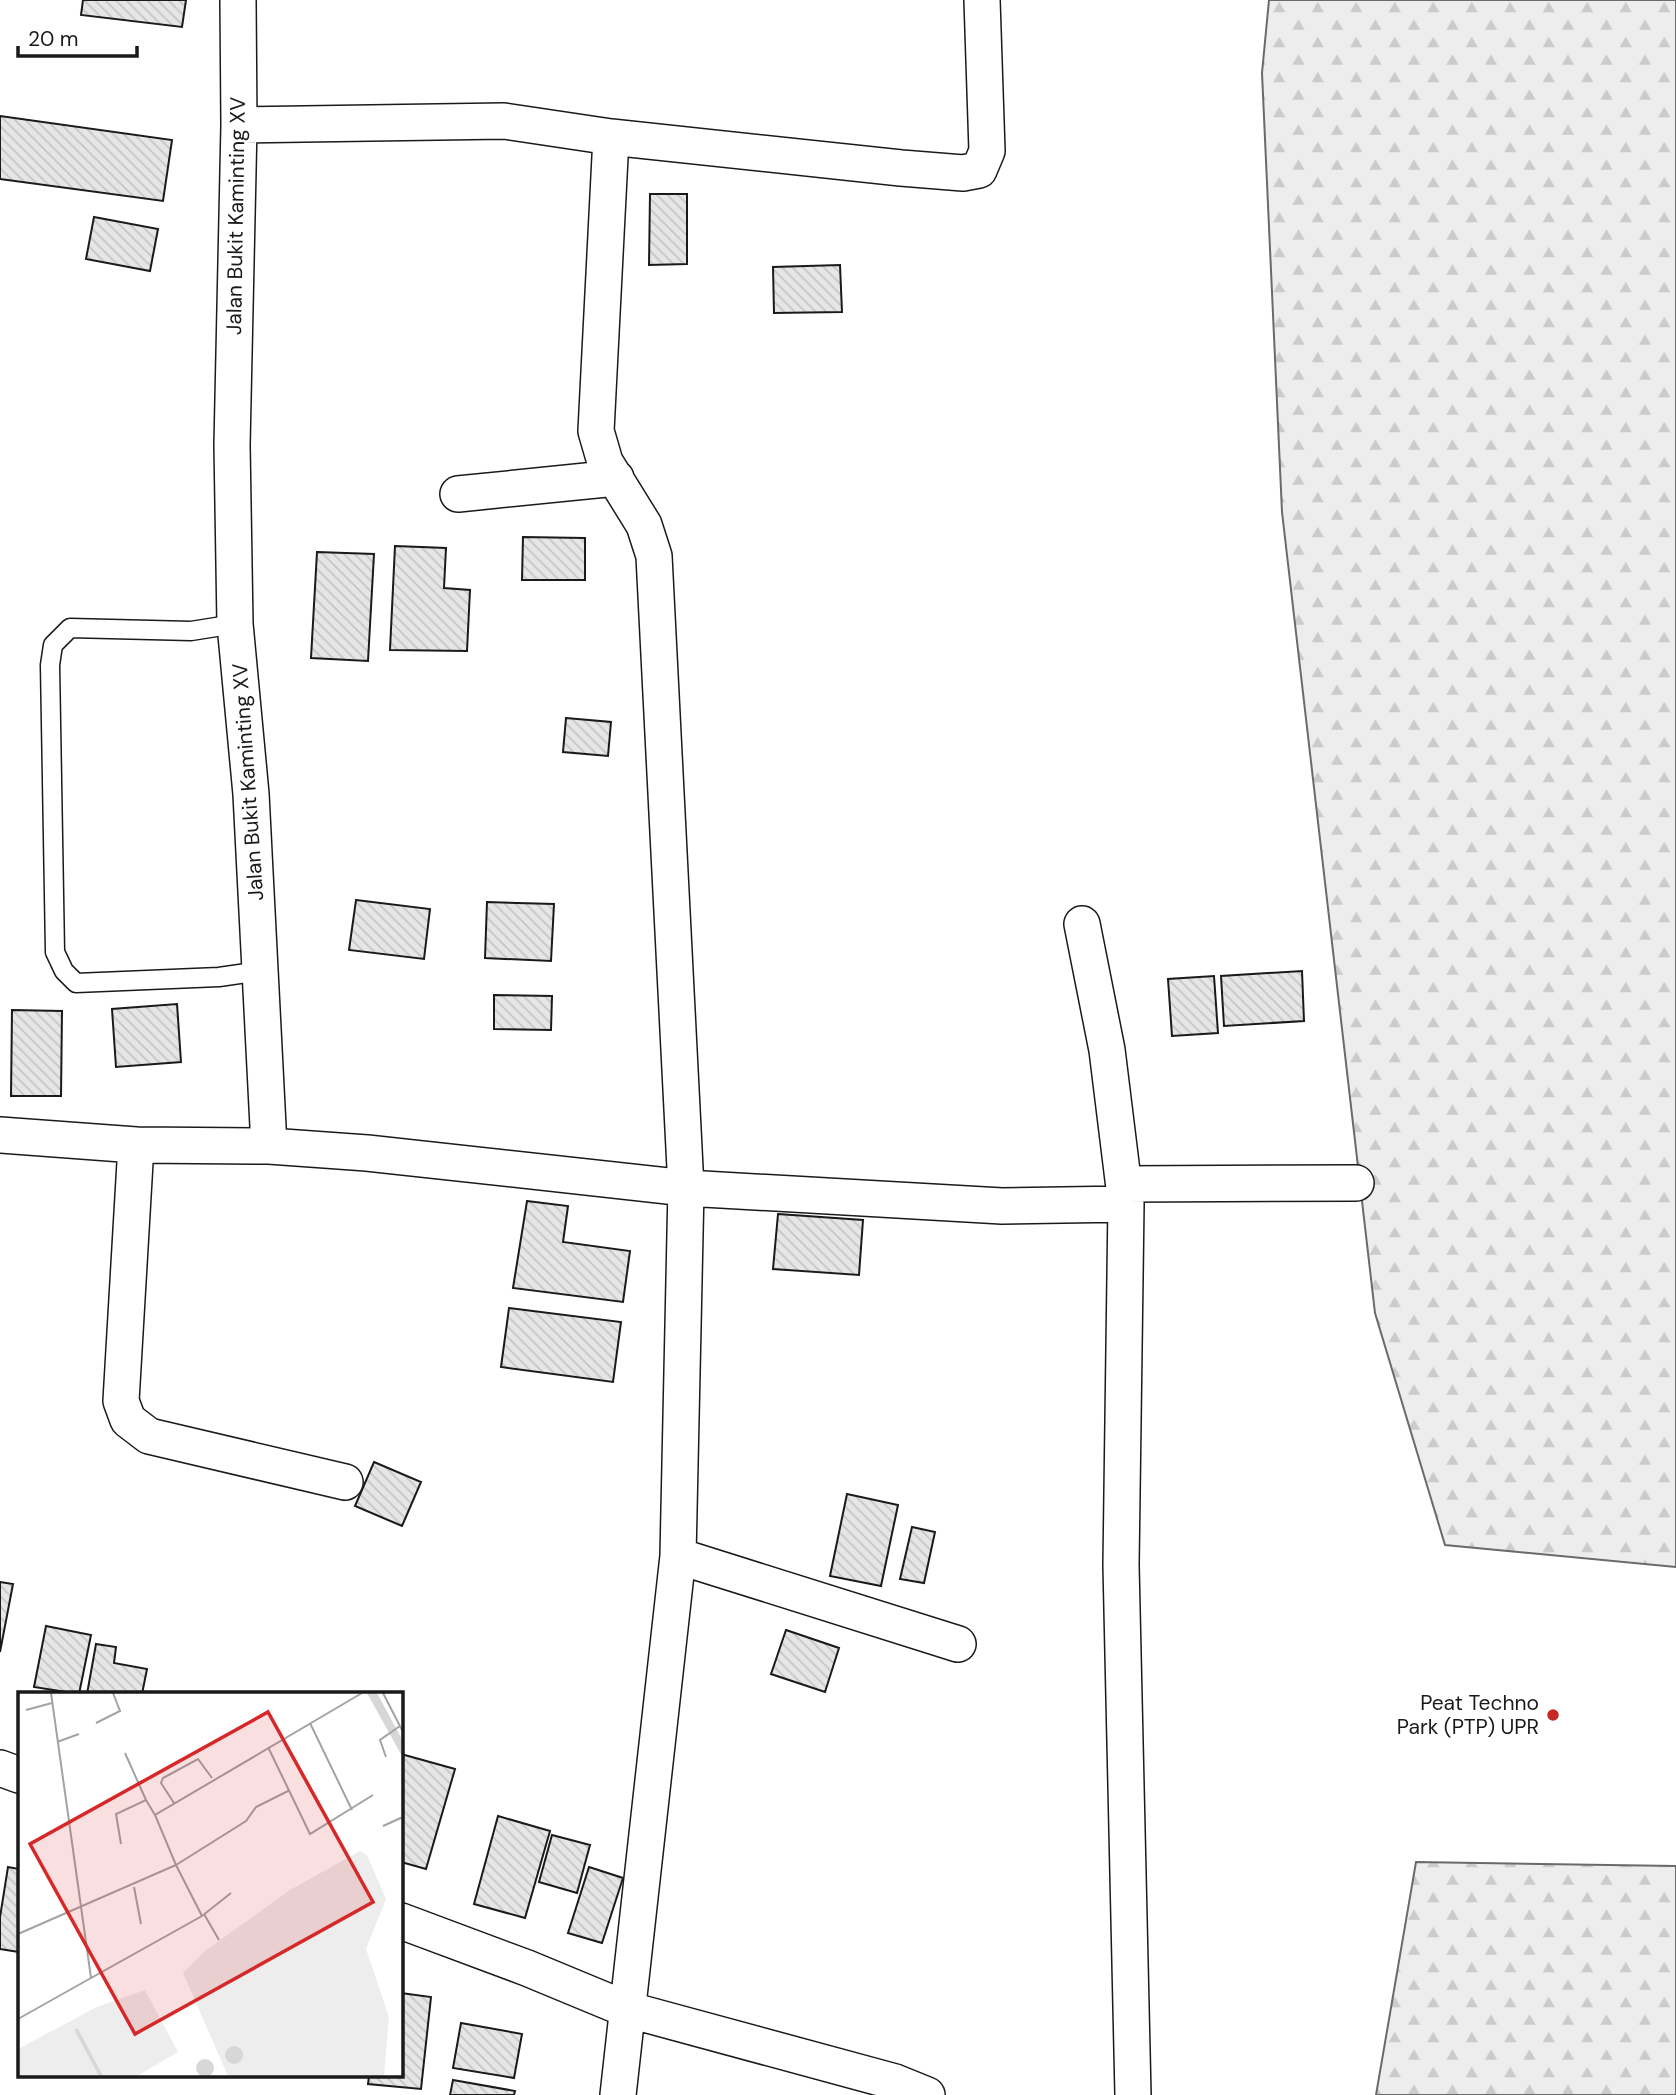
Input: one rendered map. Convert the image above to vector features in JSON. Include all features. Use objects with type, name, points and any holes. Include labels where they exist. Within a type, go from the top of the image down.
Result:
[{"type":"street","name":"Jalan Bukit Kaminting XV","points":[[238,0],[239,125],[232,445],[235,624],[251,794],[269,1146]]},
{"type":"street","points":[[239,125],[504,121],[611,137],[901,169],[963,173],[979,170],[987,151],[982,0]]},
{"type":"street","points":[[611,137],[596,431],[605,461],[644,524],[654,556],[686,1188],[678,1556],[618,2095]]},
{"type":"street","points":[[458,494],[616,478]]},
{"type":"street","points":[[1082,924],[1107,1050],[1125,1194],[1121,1565],[1133,2095]]},
{"type":"street","points":[[0,1135],[136,1145],[269,1146],[368,1153],[686,1188],[1002,1206],[1125,1194],[1356,1183]]},
{"type":"street","points":[[136,1145],[121,1401],[128,1420],[149,1436],[345,1482]]},
{"type":"street","points":[[678,1556],[958,1644]]},
{"type":"street","points":[[0,1768],[18,1775]]},
{"type":"street","points":[[402,1921],[527,1968],[626,2009],[895,2082],[927,2095]]},
{"type":"lane","points":[[235,624],[191,631],[70,628],[53,645],[50,665],[55,952],[64,971],[76,983],[219,976],[261,971]]},
{"type":"green space","points":[[1269,0],[1676,0],[1676,1567],[1445,1545],[1375,1313],[1282,512],[1262,73]]},
{"type":"green space","points":[[1416,1862],[1676,1866],[1676,2095],[1376,2095]]},
{"type":"building","points":[[83,0],[186,0],[182,27],[81,15]]},
{"type":"building","points":[[0,116],[172,140],[163,201],[0,179]]},
{"type":"building","points":[[650,194],[687,194],[687,264],[649,265]]},
{"type":"building","points":[[94,217],[158,229],[150,271],[86,259]]},
{"type":"building","points":[[840,265],[842,312],[774,313],[773,267]]},
{"type":"building","points":[[523,537],[585,538],[585,580],[522,580]]},
{"type":"building","points":[[395,546],[446,548],[444,588],[470,590],[467,651],[390,650]]},
{"type":"building","points":[[317,552],[374,554],[368,661],[311,658]]},
{"type":"building","points":[[566,718],[611,722],[608,756],[563,752]]},
{"type":"building","points":[[356,900],[430,909],[424,959],[349,950]]},
{"type":"building","points":[[487,902],[554,904],[551,961],[485,958]]},
{"type":"building","points":[[1302,971],[1304,1021],[1224,1026],[1221,976]]},
{"type":"building","points":[[1214,976],[1218,1033],[1172,1036],[1168,979]]},
{"type":"building","points":[[494,995],[552,996],[551,1030],[494,1029]]},
{"type":"building","points":[[177,1004],[181,1062],[116,1067],[112,1009]]},
{"type":"building","points":[[12,1010],[62,1011],[61,1096],[11,1096]]},
{"type":"building","points":[[527,1201],[568,1206],[563,1242],[630,1251],[623,1302],[513,1288]]},
{"type":"building","points":[[778,1214],[863,1220],[859,1275],[773,1269]]},
{"type":"building","points":[[509,1308],[621,1322],[613,1382],[501,1367]]},
{"type":"building","points":[[374,1462],[421,1482],[402,1526],[355,1506]]},
{"type":"building","points":[[847,1494],[898,1505],[881,1586],[830,1576]]},
{"type":"building","points":[[912,1527],[935,1532],[924,1583],[900,1579]]},
{"type":"building","points":[[0,1582],[13,1584],[0,1652]]},
{"type":"building","points":[[46,1626],[91,1635],[79,1692],[34,1687]]},
{"type":"building","points":[[786,1630],[839,1648],[825,1692],[771,1674]]},
{"type":"building","points":[[96,1644],[116,1647],[114,1663],[147,1669],[142,1692],[87,1692]]},
{"type":"building","points":[[402,1754],[455,1769],[426,1869],[402,1862]]},
{"type":"building","points":[[498,1816],[550,1831],[525,1918],[474,1904]]},
{"type":"building","points":[[552,1835],[590,1845],[577,1893],[539,1882]]},
{"type":"building","points":[[8,1867],[18,1869],[18,1952],[0,1949],[0,1917]]},
{"type":"building","points":[[589,1867],[623,1878],[602,1943],[568,1933]]},
{"type":"building","points":[[402,1993],[431,1997],[421,2089],[368,2084],[369,2078],[402,2078]]},
{"type":"building","points":[[461,2023],[522,2034],[514,2078],[453,2068]]},
{"type":"building","points":[[453,2080],[515,2091],[514,2095],[450,2095]]},
{"type":"place","name":"Peat Techno Park (PTP) UPR","points":[[1553,1715]]}]
